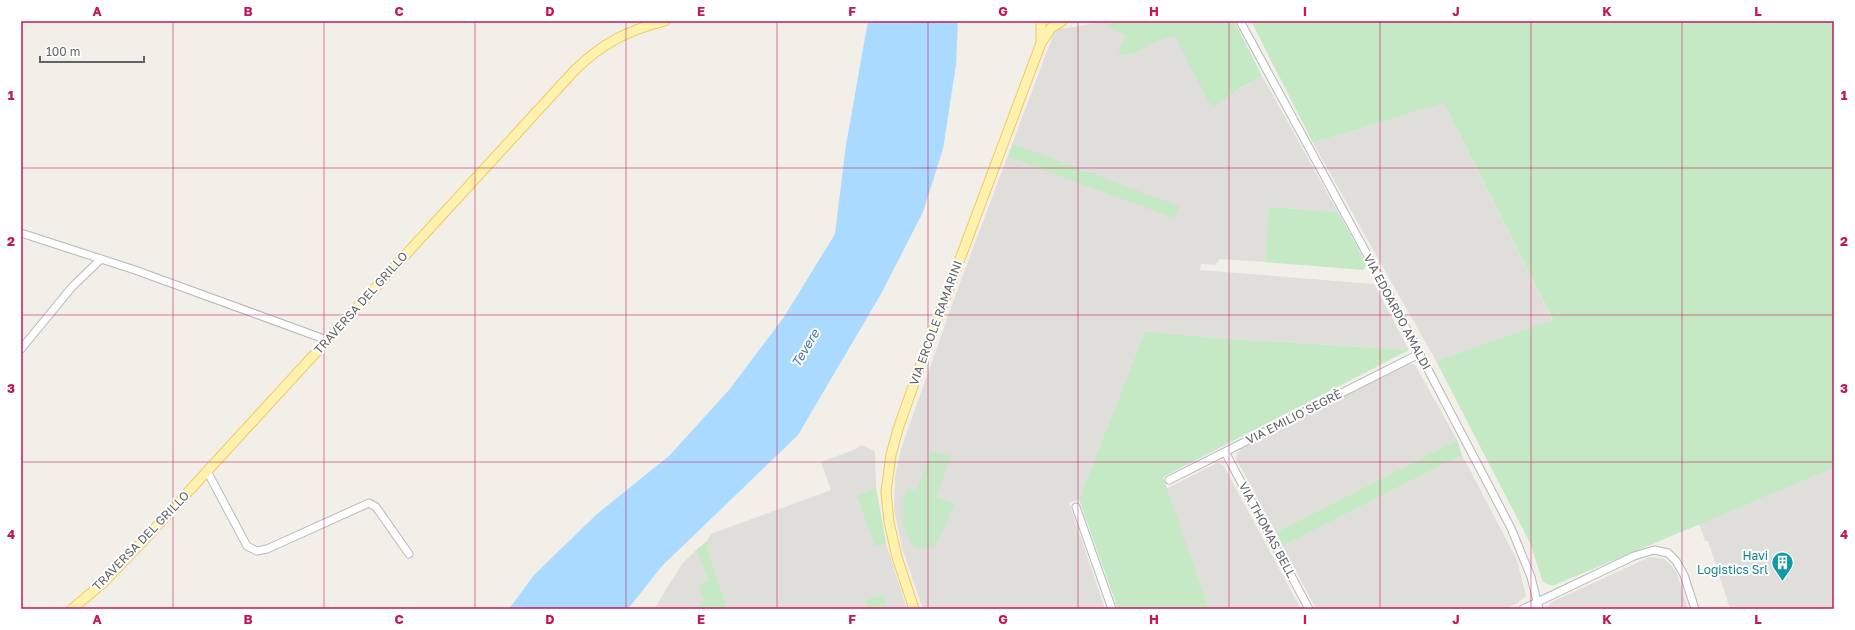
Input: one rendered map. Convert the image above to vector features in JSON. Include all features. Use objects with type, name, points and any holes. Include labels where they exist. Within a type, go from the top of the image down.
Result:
[{"type":"main road","name":"TRAVERSA DEL GRILLO","points":[[72,609],[109,577],[580,65],[603,46],[618,38],[638,29],[665,21]]},
{"type":"main road","name":"VIA ERCOLE RAMARINI","points":[[1041,21],[1041,43]]},
{"type":"main road","name":"VIA ERCOLE RAMARINI","points":[[914,609],[897,557],[889,522],[886,492],[891,455],[898,429],[924,355],[1041,43],[1051,28],[1062,21]]},
{"type":"street","name":"VIA EDOARDO AMALDI","points":[[1240,21],[1380,278],[1511,528],[1531,577],[1539,606]]},
{"type":"street","points":[[21,233],[101,259],[327,340]]},
{"type":"street","points":[[21,349],[72,288],[101,259]]},
{"type":"street","name":"VIA EMILIO SEGRÈ","points":[[1169,480],[1419,354]]},
{"type":"street","name":"VIA THOMAS BELL","points":[[1225,452],[1309,609]]},
{"type":"street","points":[[207,471],[247,546],[257,551],[267,549],[369,503],[376,507],[409,554]]},
{"type":"street","points":[[1076,507],[1112,609]]},
{"type":"street","points":[[1523,609],[1539,606],[1634,556],[1654,550],[1668,553],[1676,561],[1684,575],[1694,609]]},
{"type":"shaded area","points":[[1108,21],[1200,21],[1236,91],[1262,76],[1338,212],[1270,207],[1265,262],[1220,259],[1215,265],[1201,264],[1200,270],[1374,284],[1409,350],[1216,338],[1145,331],[1079,499],[1069,503],[1105,609],[923,609],[902,548],[894,509],[895,477],[901,449],[957,291],[1055,30]]},
{"type":"shaded area","points":[[1444,103],[1553,321],[1436,361],[1313,143]]},
{"type":"shaded area","points":[[1409,364],[1415,365],[1457,440],[1276,532],[1236,459],[1237,453],[1242,448]]},
{"type":"shaded area","points":[[861,445],[875,451],[876,487],[856,496],[875,547],[886,543],[907,609],[888,609],[883,594],[865,600],[868,609],[728,609],[708,552],[707,541],[711,534],[831,490],[821,462],[856,449]]},
{"type":"shaded area","points":[[1462,455],[1517,560],[1526,596],[1519,602],[1506,609],[1316,609],[1283,546]]},
{"type":"shaded area","points":[[1217,463],[1223,465],[1301,609],[1209,609],[1166,489]]},
{"type":"shaded area","points":[[1834,468],[1834,609],[1730,609],[1708,541],[1705,541],[1699,524]]},
{"type":"shaded area","points":[[696,550],[709,581],[705,599],[695,609],[654,609],[682,564]]},
{"type":"shaded area","points":[[1650,557],[1664,559],[1672,566],[1677,574],[1688,609],[1548,609],[1550,603]]},
{"type":"green space","points":[[1108,21],[1234,21],[1262,76],[1235,91],[1214,106],[1208,101],[1175,36],[1157,41],[1134,53],[1123,55],[1118,54],[1126,35],[1108,28]]},
{"type":"green space","points":[[1251,21],[1834,21],[1834,468],[1552,586],[1543,582],[1530,543],[1436,361],[1553,320],[1444,103],[1313,143]]},
{"type":"green space","points":[[1013,144],[1179,206],[1174,218],[1008,157]]},
{"type":"green space","points":[[1269,207],[1338,212],[1367,265],[1363,270],[1265,262]]},
{"type":"green space","points":[[1145,331],[1216,338],[1409,350],[1163,477],[1209,609],[1118,609],[1079,499]]},
{"type":"green space","points":[[1457,440],[1462,455],[1283,546],[1276,532]]},
{"type":"green space","points":[[931,451],[951,456],[936,497],[954,504],[945,527],[934,547],[920,548],[916,547],[909,540],[905,527],[903,501],[908,488],[916,491]]},
{"type":"green space","points":[[876,487],[886,543],[875,547],[856,496]]},
{"type":"green space","points":[[707,541],[708,552],[728,609],[695,609],[705,599],[698,586],[709,581],[696,550]]},
{"type":"green space","points":[[883,594],[888,609],[868,609],[865,600]]},
{"type":"water","name":"Tevere","points":[[868,21],[958,21],[956,65],[943,149],[923,212],[881,294],[798,435],[662,566],[628,609],[509,609],[534,575],[597,514],[669,456],[729,390],[784,317],[835,234],[846,145]]},
{"type":"place","name":"Havi Logistics Srl","points":[[1783,582]]}]
